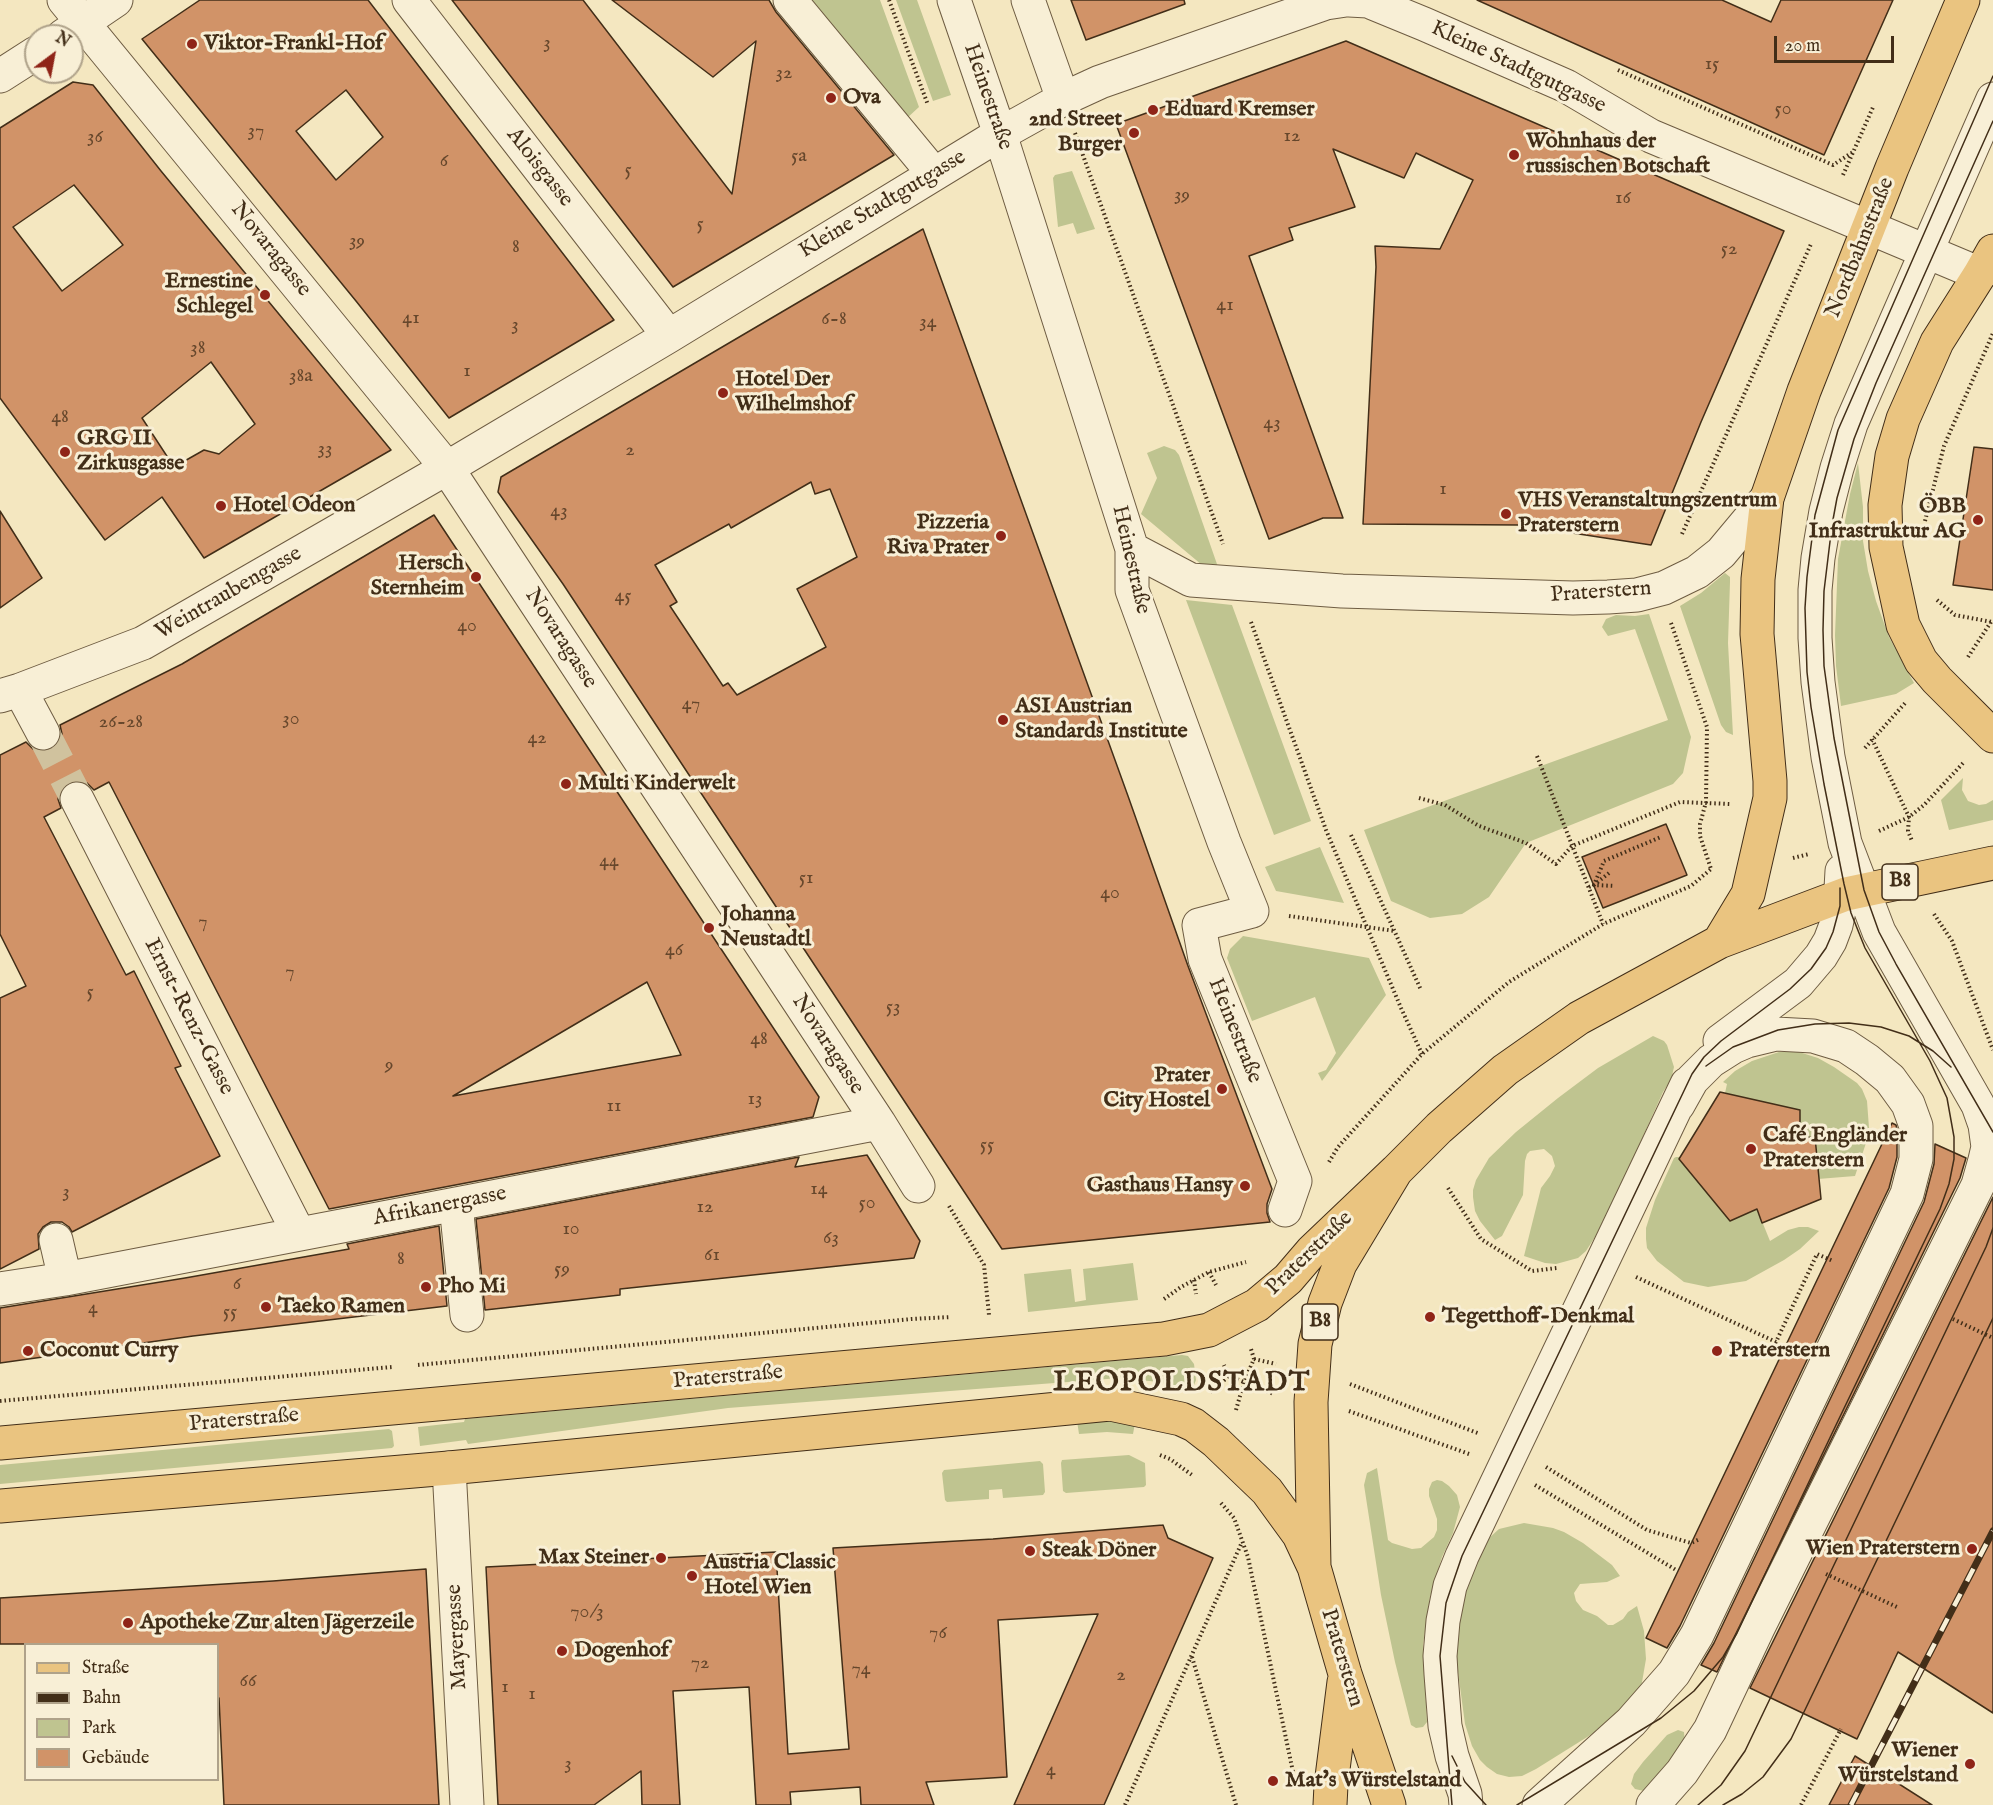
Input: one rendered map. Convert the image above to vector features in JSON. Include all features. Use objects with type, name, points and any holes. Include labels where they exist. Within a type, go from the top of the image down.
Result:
[{"type":"main road","name":"Nordbahnstraße","points":[[1767,498],[1804,391],[1963,0]]},
{"type":"main road","points":[[1987,263],[1937,342],[1903,419],[1893,456],[1885,505],[1885,537],[1903,625],[1921,661],[1993,736]]},
{"type":"main road","points":[[1719,942],[1748,894],[1770,798],[1757,634],[1758,579],[1767,498]]},
{"type":"main road","name":"Praterstern","points":[[1389,1805],[1345,1674],[1314,1568],[1311,1402],[1315,1344],[1325,1303],[1340,1264],[1396,1171],[1439,1128],[1505,1070],[1580,1018],[1719,942],[1852,892],[1993,863]]},
{"type":"main road","name":"Praterstraße","points":[[0,1443],[1164,1340],[1209,1330],[1257,1305],[1288,1280],[1312,1251],[1396,1171]]},
{"type":"main road","points":[[0,1506],[449,1468],[1110,1404],[1181,1419],[1194,1425],[1216,1442],[1268,1491],[1299,1535],[1314,1568]]},
{"type":"main road","name":"B8","points":[[1330,1795],[1345,1674]]},
{"type":"street","points":[[70,20],[116,0]]},
{"type":"street","name":"Aloisgasse","points":[[409,0],[669,336]]},
{"type":"street","points":[[790,0],[942,169]]},
{"type":"street","name":"Heinestraße","points":[[954,0],[1000,134],[1132,549],[1132,590],[1224,842],[1252,911],[1199,925],[1205,959],[1294,1181],[1285,1210]]},
{"type":"street","points":[[1028,0],[1063,99]]},
{"type":"street","name":"Kleine Stadtgutgasse","points":[[447,468],[1000,134],[1063,99],[1122,74],[1326,3],[1358,0],[1414,19],[1566,86],[1651,136],[1925,251],[1987,263]]},
{"type":"street","name":"Novaragasse","points":[[70,20],[447,468],[879,1123],[918,1186]]},
{"type":"street","points":[[0,76],[24,61]]},
{"type":"street","points":[[1486,1805],[1475,1795],[1459,1772],[1452,1756],[1445,1726],[1440,1656],[1443,1621],[1450,1586],[1462,1556],[1692,1074],[1712,1049],[1798,983],[1821,956],[1830,941],[1852,892],[1859,838],[1828,757],[1818,682],[1815,590],[1818,558],[1831,489],[1851,424],[1993,99]]},
{"type":"street","name":"Weintraubengasse","points":[[10,693],[143,643],[447,468]]},
{"type":"street","name":"Praterstern","points":[[1132,549],[1191,580],[1354,591],[1573,598],[1637,595],[1664,588],[1697,572],[1721,553],[1767,498]]},
{"type":"street","points":[[10,693],[43,733]]},
{"type":"street","name":"Ernst-Renz-Gasse","points":[[77,799],[300,1234]]},
{"type":"street","points":[[1653,1805],[1682,1772],[1710,1730],[1758,1628],[1978,1185],[1988,1147],[1985,1125],[1978,1105],[1879,932],[1852,892]]},
{"type":"street","points":[[1539,1805],[1631,1722],[1674,1673],[1693,1642],[1736,1556],[1906,1194],[1916,1159],[1916,1126],[1908,1104],[1890,1079],[1846,1046],[1813,1036],[1776,1034],[1733,1047],[1716,1058],[1692,1080],[1678,1105]]},
{"type":"street","name":"Afrikanergasse","points":[[0,1289],[64,1279],[879,1123]]},
{"type":"street","points":[[456,1204],[467,1315]]},
{"type":"street","points":[[56,1240],[64,1279]]},
{"type":"street","name":"Mayergasse","points":[[449,1468],[467,1805]]},
{"type":"street","points":[[1459,1772],[1466,1805]]},
{"type":"path","points":[[889,0],[942,169]]},
{"type":"path","points":[[1614,68],[1833,165],[1854,152],[1842,177]]},
{"type":"path","points":[[1924,523],[1944,446],[1993,333]]},
{"type":"path","points":[[1940,610],[1936,599],[1955,615],[1992,622],[1967,658],[1962,651]]},
{"type":"path","points":[[1872,739],[1909,817]]},
{"type":"path","points":[[1537,756],[1572,846],[1591,886],[1603,924]]},
{"type":"path","points":[[1859,838],[1909,817],[1924,805],[1958,768]]},
{"type":"path","points":[[1401,1008],[1422,1054],[1509,982],[1603,924],[1691,886],[1711,869],[1700,836],[1700,824],[1706,802],[1680,802],[1572,846],[1556,864],[1526,843],[1479,826],[1446,805],[1419,798]]},
{"type":"path","points":[[1351,835],[1421,990]]},
{"type":"path","points":[[1591,886],[1604,861],[1661,837]]},
{"type":"path","points":[[1591,886],[1609,873]]},
{"type":"path","points":[[1591,886],[1615,886]]},
{"type":"path","points":[[1252,911],[1395,931]]},
{"type":"path","points":[[1940,923],[1952,941],[1993,1051]]},
{"type":"path","points":[[918,1186],[945,1200],[984,1265],[989,1315],[978,1316]]},
{"type":"path","points":[[1448,1188],[1481,1239],[1532,1271],[1603,1262],[1776,1342],[1817,1254],[1834,1262]]},
{"type":"path","points":[[1194,1280],[1209,1272],[1215,1283]]},
{"type":"path","points":[[409,1366],[912,1319],[956,1317]]},
{"type":"path","points":[[1221,1357],[1229,1376],[1272,1393],[1311,1402]]},
{"type":"path","points":[[1254,1359],[1276,1365]]},
{"type":"path","points":[[0,1401],[397,1367]]},
{"type":"path","points":[[1206,1400],[1210,1392],[1229,1376]]},
{"type":"path","points":[[1170,1459],[1198,1480]]},
{"type":"path","points":[[1218,1499],[1234,1518],[1248,1557],[1295,1779]]},
{"type":"path","points":[[1125,1805],[1243,1541]]},
{"type":"path","points":[[1192,1657],[1236,1805]]},
{"type":"path","points":[[1801,1805],[1841,1729]]},
{"type":"green space","points":[[809,0],[880,0],[919,107],[906,119]]},
{"type":"green space","points":[[896,0],[917,0],[951,95],[933,101]]},
{"type":"green space","points":[[1072,171],[1095,229],[1077,234],[1073,223],[1058,227],[1053,178],[1055,175]]},
{"type":"green space","points":[[1164,446],[1175,450],[1179,455],[1218,567],[1202,565],[1141,514],[1157,478],[1147,453]]},
{"type":"green space","points":[[1858,463],[1863,507],[1863,541],[1868,571],[1889,637],[1914,683],[1896,694],[1841,706],[1835,635],[1838,559]]},
{"type":"green space","points":[[1725,573],[1730,577],[1728,643],[1733,735],[1726,732],[1721,725],[1680,606],[1701,593]]},
{"type":"green space","points":[[1186,600],[1232,605],[1311,821],[1274,835]]},
{"type":"green space","points":[[1649,614],[1691,737],[1683,773],[1673,784],[1526,843],[1489,897],[1462,914],[1430,918],[1391,901],[1364,830],[1668,720],[1635,629],[1608,636],[1602,627],[1606,619],[1616,615]]},
{"type":"green space","points":[[1963,778],[1962,790],[1968,801],[1979,805],[1993,800],[1993,820],[1949,830],[1941,800]]},
{"type":"green space","points":[[1320,847],[1344,903],[1276,891],[1265,867]]},
{"type":"green space","points":[[1243,936],[1369,958],[1386,995],[1322,1081],[1318,1073],[1326,1070],[1336,1053],[1315,997],[1252,1021],[1227,958],[1230,949]]},
{"type":"green space","points":[[1653,1036],[1667,1045],[1674,1067],[1671,1080],[1663,1092],[1604,1223],[1586,1251],[1578,1258],[1556,1264],[1524,1256],[1541,1188],[1555,1166],[1552,1156],[1544,1149],[1530,1151],[1527,1154],[1523,1195],[1502,1236],[1495,1240],[1480,1221],[1475,1211],[1473,1197],[1476,1180],[1489,1158],[1516,1132],[1598,1068]]},
{"type":"green space","points":[[1779,1052],[1799,1052],[1818,1058],[1857,1083],[1862,1089],[1867,1101],[1869,1128],[1855,1176],[1818,1179],[1815,1138],[1800,1138],[1799,1110],[1725,1093],[1727,1084],[1723,1082],[1735,1071],[1752,1061]]},
{"type":"green space","points":[[1676,1157],[1679,1157],[1730,1220],[1757,1209],[1770,1241],[1788,1230],[1799,1227],[1819,1231],[1784,1260],[1746,1281],[1708,1287],[1684,1282],[1657,1261],[1647,1248],[1646,1239],[1646,1228],[1655,1200]]},
{"type":"green space","points":[[1133,1263],[1138,1300],[1028,1312],[1024,1274],[1071,1269],[1075,1302],[1086,1300],[1083,1269]]},
{"type":"green space","points":[[1188,1356],[1194,1364],[1196,1380],[1192,1390],[1186,1391],[1159,1382],[1120,1378],[728,1408],[468,1444],[466,1440],[420,1446],[418,1427],[464,1422],[465,1419]]},
{"type":"green space","points":[[1136,1418],[1133,1434],[1107,1432],[1079,1434],[1077,1421]]},
{"type":"green space","points":[[389,1429],[392,1431],[394,1446],[392,1448],[0,1484],[0,1465]]},
{"type":"green space","points":[[1129,1455],[1145,1463],[1146,1485],[1144,1487],[1066,1493],[1063,1491],[1062,1460]]},
{"type":"green space","points":[[1040,1461],[1043,1464],[1045,1492],[1043,1495],[1003,1498],[1002,1489],[989,1490],[989,1499],[947,1502],[945,1500],[942,1473],[944,1470]]},
{"type":"green space","points":[[1377,1468],[1388,1540],[1392,1543],[1412,1549],[1421,1548],[1434,1537],[1437,1530],[1437,1519],[1429,1496],[1432,1482],[1442,1481],[1449,1486],[1457,1495],[1460,1507],[1430,1597],[1423,1645],[1427,1722],[1423,1727],[1416,1728],[1411,1725],[1381,1595],[1364,1485],[1367,1473]]},
{"type":"green space","points":[[1524,1523],[1564,1532],[1612,1565],[1620,1576],[1607,1582],[1580,1584],[1574,1593],[1576,1601],[1583,1610],[1597,1616],[1608,1625],[1613,1625],[1623,1619],[1637,1606],[1644,1631],[1646,1659],[1641,1688],[1608,1724],[1536,1769],[1522,1776],[1509,1777],[1497,1774],[1487,1767],[1472,1746],[1465,1724],[1456,1657],[1459,1612],[1467,1581],[1488,1539],[1499,1529]]},
{"type":"green space","points":[[1678,1730],[1684,1732],[1685,1745],[1644,1791],[1635,1789],[1631,1784],[1634,1774],[1667,1735]]},
{"type":"building","points":[[200,0],[368,0],[614,320],[449,418],[142,39]],"holes":[[[346,90],[383,137],[336,180],[296,131]]]},
{"type":"building","points":[[452,0],[583,0],[732,194],[756,41],[713,77],[612,0],[769,0],[776,12],[894,155],[673,287]]},
{"type":"building","points":[[1071,0],[1184,0],[1185,4],[1086,40]]},
{"type":"building","points":[[1477,0],[1722,0],[1771,22],[1781,0],[1893,0],[1824,155]]},
{"type":"building","points":[[1346,41],[1784,231],[1701,422],[1651,545],[1520,525],[1363,524],[1376,267],[1375,246],[1440,249],[1473,180],[1416,153],[1404,178],[1333,149],[1355,207],[1289,228],[1293,240],[1249,256],[1343,518],[1323,518],[1269,539],[1116,124]]},
{"type":"building","points":[[70,84],[84,84],[93,85],[391,450],[204,558],[162,497],[105,540],[0,398],[0,128]],"holes":[[[74,185],[123,245],[62,291],[13,227]],[[211,362],[255,424],[219,454],[204,450],[174,467],[142,418]]]},
{"type":"building","points":[[923,229],[1188,966],[1272,1189],[1267,1204],[1270,1222],[1002,1249],[563,584],[498,492],[501,477]],"holes":[[[811,482],[815,494],[830,489],[857,557],[797,589],[826,647],[737,695],[728,683],[723,686],[670,606],[677,602],[655,565],[729,524],[731,528]]]},
{"type":"building","name":"ÖBB Infrastruktur AG","points":[[1974,447],[1993,449],[1993,590],[1953,585]]},
{"type":"building","points":[[0,511],[42,578],[0,608]]},
{"type":"building","points":[[434,515],[819,1097],[813,1117],[329,1209],[109,782],[94,790],[87,783],[77,780],[61,789],[58,799],[61,808],[44,817],[126,975],[134,971],[181,1066],[175,1068],[220,1156],[72,1232],[62,1222],[51,1222],[38,1234],[39,1249],[0,1269],[0,998],[26,986],[0,934],[0,755],[26,742],[33,749],[42,752],[52,749],[59,742],[62,734],[60,725],[182,664]],"holes":[[[647,982],[681,1055],[453,1096]]]},
{"type":"building","points":[[1666,824],[1687,875],[1603,908],[1582,857]]},
{"type":"building","name":"Café Engländer Praterstern","points":[[1720,1092],[1800,1110],[1800,1138],[1815,1137],[1821,1199],[1762,1223],[1757,1209],[1730,1221],[1679,1159]]},
{"type":"building","points":[[1892,1123],[1897,1129],[1897,1157],[1889,1188],[1680,1626],[1667,1648],[1646,1638]]},
{"type":"building","points":[[1935,1144],[1966,1158],[1960,1178],[1717,1672],[1701,1665],[1714,1643],[1924,1202],[1934,1164]]},
{"type":"building","points":[[867,1155],[920,1241],[914,1258],[620,1289],[620,1295],[485,1310],[476,1219],[799,1157],[795,1167]]},
{"type":"building","points":[[1993,1197],[1993,1713],[1898,1652],[1857,1739],[1750,1688]]},
{"type":"building","points":[[439,1226],[447,1306],[193,1336],[0,1363],[0,1308],[349,1249],[347,1244]]},
{"type":"building","points":[[1163,1525],[1168,1538],[1213,1558],[1104,1805],[1014,1805],[1098,1614],[998,1620],[1007,1777],[926,1782],[934,1805],[861,1805],[860,1787],[790,1792],[791,1805],[756,1805],[749,1687],[673,1691],[680,1805],[642,1805],[641,1771],[594,1805],[498,1805],[486,1567],[776,1552],[788,1754],[849,1749],[833,1548],[993,1539]]},
{"type":"building","points":[[426,1569],[439,1805],[224,1805],[219,1643],[0,1644],[0,1598]]},
{"type":"building","points":[[1855,1756],[1932,1805],[1829,1805]]},
{"type":"tunnel","points":[[43,733],[77,799]]},
{"type":"tram line","points":[[1517,1805],[1661,1718],[1694,1691],[1723,1657],[1737,1633],[1940,1209],[1949,1184],[1954,1159],[1954,1137],[1947,1098],[1930,1061],[1865,948],[1851,913],[1824,784],[1811,707],[1807,672],[1805,608],[1815,515],[1838,430],[1993,76]]},
{"type":"tram line","points":[[1993,121],[1876,383],[1854,439],[1837,498],[1832,525],[1824,591],[1823,630],[1824,666],[1834,738],[1864,890],[1879,932],[1896,964],[1993,1132]]},
{"type":"tram line","points":[[1452,1805],[1440,1656],[1446,1603],[1462,1556],[1692,1074],[1704,1057],[1721,1041],[1790,989],[1811,969],[1826,948],[1833,932],[1840,906],[1840,888]]},
{"type":"tram line","points":[[1706,1066],[1733,1047],[1778,1030],[1815,1024],[1849,1023],[1881,1027],[1909,1036],[1933,1051],[1951,1067]]},
{"type":"tram line","points":[[1698,1805],[1721,1785],[1745,1751],[1986,1247],[1993,1228]]},
{"type":"tram line","points":[[1723,1805],[1742,1794],[1763,1777],[1791,1739],[1993,1318]]},
{"type":"tram line","points":[[1452,1756],[1465,1782],[1486,1805]]},
{"type":"railway","points":[[1851,1805],[1993,1531]]},
{"type":"place","name":"Viktor-Frankl-Hof","points":[[192,44]]},
{"type":"place","name":"Ova","points":[[831,98]]},
{"type":"place","name":"Eduard Kremser","points":[[1153,110]]},
{"type":"place","name":"2nd Street Burger","points":[[1134,133]]},
{"type":"place","name":"Wohnhaus der russischen Botschaft","points":[[1514,155]]},
{"type":"place","name":"Ernestine Schlegel","points":[[265,295]]},
{"type":"place","name":"Hotel Der Wilhelmshof","points":[[723,393]]},
{"type":"place","name":"GRG II Zirkusgasse","points":[[65,452]]},
{"type":"place","name":"Hotel Odeon","points":[[221,506]]},
{"type":"place","name":"VHS Veranstaltungszentrum Praterstern","points":[[1506,514]]},
{"type":"place","name":"ÖBB Infrastruktur AG","points":[[1978,520]]},
{"type":"place","name":"Pizzeria Riva Prater","points":[[1001,536]]},
{"type":"place","name":"Hersch Sternheim","points":[[476,577]]},
{"type":"place","name":"ASI Austrian Standards Institute","points":[[1003,720]]},
{"type":"place","name":"Multi Kinderwelt","points":[[566,784]]},
{"type":"place","name":"Johanna Neustadtl","points":[[709,928]]},
{"type":"place","name":"Prater City Hostel","points":[[1222,1089]]},
{"type":"place","name":"Café Engländer Praterstern","points":[[1751,1149]]},
{"type":"place","name":"Gasthaus Hansy","points":[[1245,1186]]},
{"type":"place","name":"Pho Mi","points":[[426,1287]]},
{"type":"place","name":"Taeko Ramen","points":[[266,1307]]},
{"type":"place","name":"Tegetthoff-Denkmal","points":[[1430,1317]]},
{"type":"place","name":"Coconut Curry","points":[[28,1351]]},
{"type":"place","name":"Praterstern","points":[[1717,1351]]},
{"type":"place","name":"Wien Praterstern","points":[[1972,1549]]},
{"type":"place","name":"Steak Döner","points":[[1030,1551]]},
{"type":"place","name":"Max Steiner","points":[[661,1558]]},
{"type":"place","name":"Austria Classic Hotel Wien","points":[[692,1576]]},
{"type":"place","name":"Apotheke Zur alten Jägerzeile","points":[[128,1623]]},
{"type":"place","name":"Dogenhof","points":[[562,1651]]},
{"type":"place","name":"Wiener Würstelstand","points":[[1970,1764]]},
{"type":"place","name":"Mat's Würstelstand","points":[[1273,1781]]},
{"type":"district","name":"LEOPOLDSTADT","points":[[1182,1384]]}]
